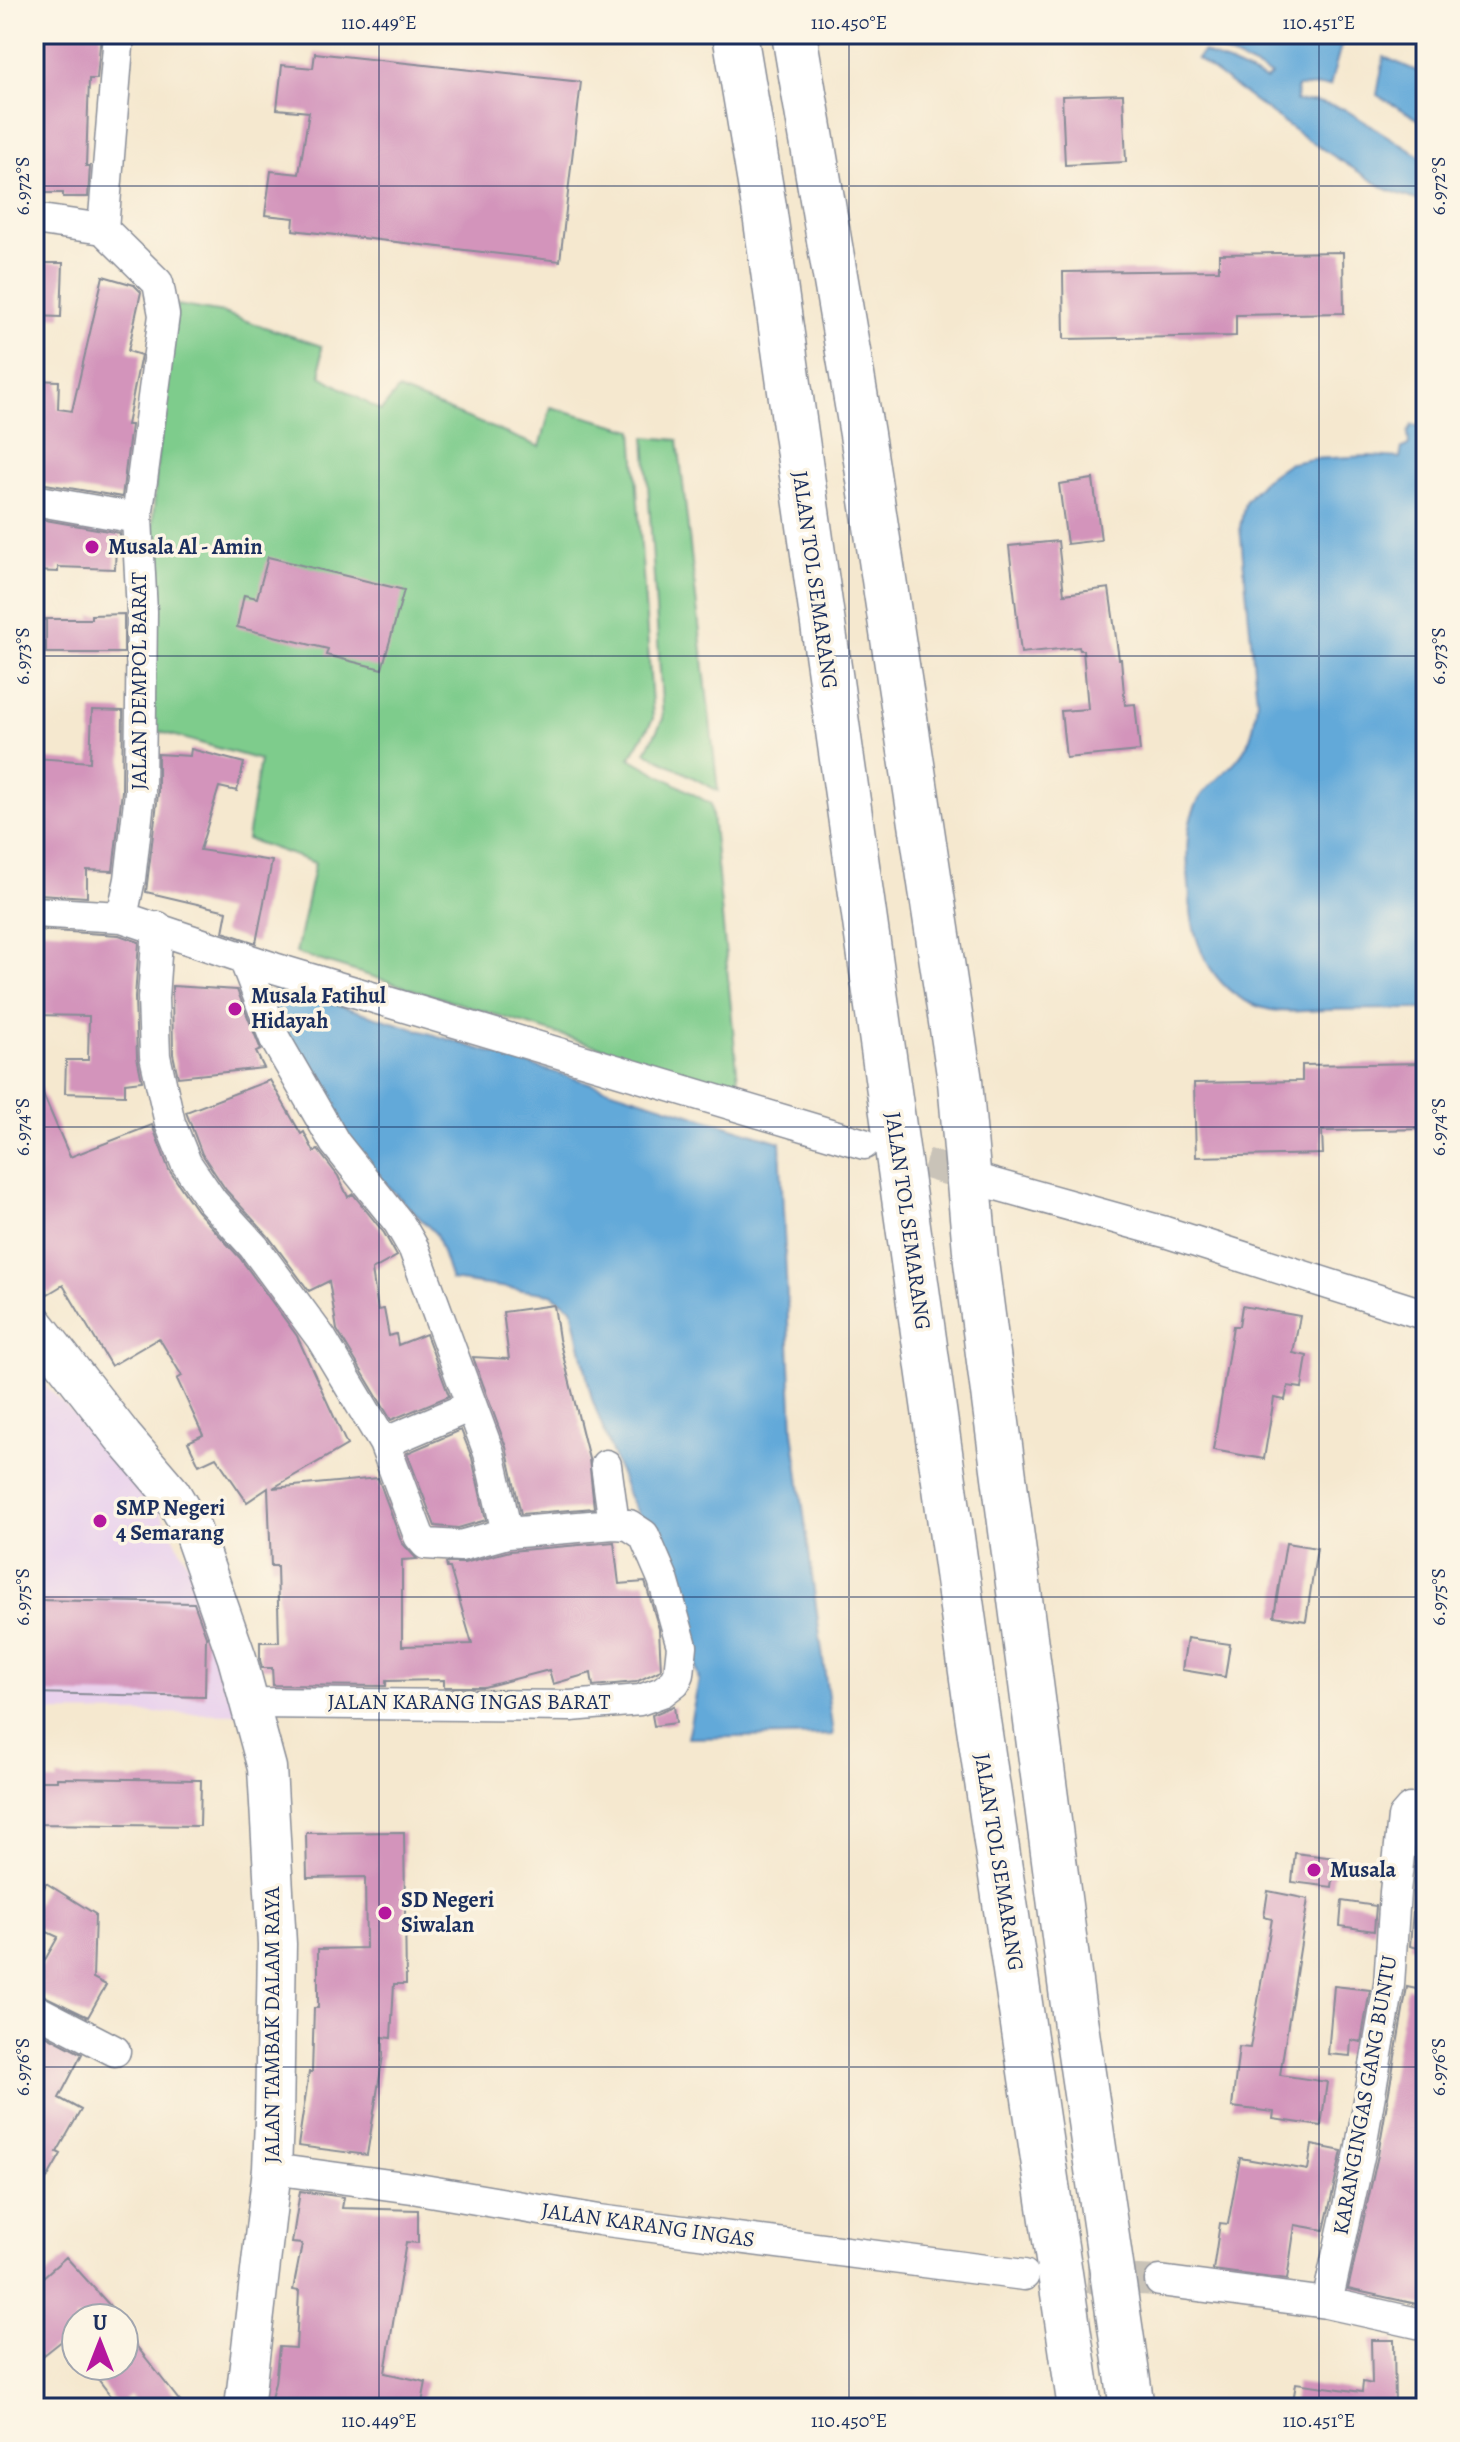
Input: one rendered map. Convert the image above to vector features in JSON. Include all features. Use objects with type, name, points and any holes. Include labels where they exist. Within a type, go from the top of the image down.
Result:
[{"type":"highway","name":"JALAN TOL SEMARANG","points":[[735,34],[764,207],[979,1729],[1080,2408]]},
{"type":"highway","points":[[794,34],[862,434],[958,1065],[976,1262],[1067,1957],[1132,2408]]},
{"type":"street","points":[[34,219],[103,229],[119,34]]},
{"type":"street","name":"JALAN DEMPOL BARAT","points":[[103,229],[158,283],[164,315],[137,518],[142,612],[140,792],[130,879],[122,917]]},
{"type":"street","points":[[34,500],[137,518]]},
{"type":"street","points":[[34,912],[122,917],[158,927],[274,968],[864,1144]]},
{"type":"street","points":[[158,927],[153,998],[155,1056],[170,1123],[186,1163],[212,1201],[254,1247],[321,1338],[384,1443],[419,1536],[426,1544],[460,1546],[507,1533],[614,1524],[606,1465]]},
{"type":"street","points":[[243,956],[275,1039],[335,1143],[399,1223],[414,1249],[489,1453],[507,1533]]},
{"type":"street","points":[[972,1178],[1165,1232],[1426,1315]]},
{"type":"street","name":"JALAN TAMBAK DALAM RAYA","points":[[34,1323],[171,1493],[191,1527],[251,1703],[267,1768],[277,1944],[272,2169],[244,2408]]},
{"type":"street","points":[[384,1443],[471,1406]]},
{"type":"street","name":"JALAN KARANG INGAS BARAT","points":[[251,1703],[571,1706],[640,1700],[662,1692],[675,1682],[679,1674],[682,1646],[663,1579],[644,1535],[629,1525],[614,1524]]},
{"type":"street","name":"KARANGINGAS GANG BUNTU","points":[[1327,2303],[1360,2152],[1389,1985],[1403,1817],[1410,1809],[1426,1811]]},
{"type":"street","points":[[34,2009],[115,2051]]},
{"type":"street","name":"JALAN KARANG INGAS","points":[[272,2169],[412,2188],[599,2220],[1024,2275]]},
{"type":"street","points":[[1160,2281],[1327,2303],[1426,2325]]},
{"type":"shaded area","name":"SMP Negeri 4 Semarang","points":[[34,1374],[147,1487],[217,1618],[243,1714],[34,1712]]},
{"type":"green space","points":[[177,305],[223,313],[321,346],[321,376],[381,411],[398,390],[540,447],[551,407],[633,430],[653,719],[630,758],[711,804],[739,1090],[296,953],[315,863],[247,839],[260,760],[147,728],[147,609],[158,448]]},
{"type":"green space","points":[[645,437],[678,440],[718,791],[646,752],[663,719]]},
{"type":"water","points":[[1207,34],[1344,34],[1330,86],[1297,87],[1296,102],[1314,101],[1344,109],[1426,160],[1426,183],[1419,201],[1386,189],[1305,138],[1197,59],[1203,52],[1266,80],[1271,75],[1210,46]]},
{"type":"water","points":[[1384,57],[1426,75],[1426,124],[1377,95]]},
{"type":"water","points":[[1412,425],[1423,427],[1426,434],[1426,1009],[1289,1012],[1267,1009],[1249,1003],[1234,993],[1210,967],[1192,916],[1188,864],[1189,828],[1195,807],[1204,793],[1244,751],[1255,715],[1257,700],[1240,527],[1245,502],[1263,481],[1287,464],[1312,459],[1400,458],[1402,448],[1409,445],[1408,433]]},
{"type":"water","points":[[273,985],[780,1142],[793,1431],[833,1735],[687,1738],[699,1680],[676,1582],[628,1495],[592,1399],[572,1308],[551,1294],[451,1280],[436,1234],[339,1138],[275,1024]]},
{"type":"building","points":[[34,34],[101,34],[97,79],[89,79],[88,197],[34,193]]},
{"type":"building","points":[[315,53],[581,82],[560,261],[293,230],[294,218],[265,215],[271,171],[299,174],[309,112],[277,109],[282,65],[313,68]]},
{"type":"building","points":[[1123,94],[1126,162],[1065,165],[1062,96]]},
{"type":"building","points":[[1343,252],[1344,313],[1236,315],[1236,336],[1064,339],[1063,272],[1219,270],[1219,254]]},
{"type":"building","points":[[34,263],[63,263],[61,317],[34,316]]},
{"type":"building","points":[[103,276],[134,285],[141,292],[128,351],[141,355],[127,425],[131,425],[122,497],[34,482],[34,380],[59,381],[58,409],[72,411]]},
{"type":"building","points":[[1093,479],[1101,540],[1067,544],[1059,484]]},
{"type":"building","points":[[34,518],[120,533],[120,543],[116,543],[115,569],[58,567],[58,572],[34,571]]},
{"type":"building","points":[[1058,541],[1064,594],[1109,588],[1125,705],[1135,704],[1140,751],[1066,758],[1061,711],[1088,709],[1083,650],[1079,647],[1021,653],[1009,546]]},
{"type":"building","points":[[268,557],[404,590],[382,669],[326,655],[328,649],[237,627],[244,595],[257,598]]},
{"type":"building","points":[[124,614],[124,653],[46,653],[46,619],[91,619],[91,615]]},
{"type":"building","points":[[92,710],[123,711],[122,791],[113,871],[87,870],[87,897],[39,894],[44,787],[34,786],[36,758],[90,762]]},
{"type":"building","points":[[191,749],[244,763],[237,791],[219,787],[200,850],[272,861],[256,943],[223,932],[227,911],[146,892],[158,794],[158,754],[190,756]]},
{"type":"building","points":[[36,930],[119,935],[139,942],[135,998],[137,1057],[142,1081],[125,1083],[125,1095],[65,1093],[66,1060],[88,1060],[89,1016],[34,1015]]},
{"type":"building","points":[[172,986],[237,990],[261,1050],[256,1052],[264,1068],[178,1077],[173,1054]]},
{"type":"building","points":[[1426,1063],[1426,1129],[1322,1131],[1323,1154],[1196,1157],[1194,1083],[1302,1081],[1302,1065]]},
{"type":"building","points":[[34,1073],[70,1157],[152,1125],[169,1170],[197,1211],[240,1258],[297,1336],[347,1445],[273,1488],[378,1478],[402,1543],[417,1559],[402,1560],[402,1646],[472,1644],[446,1563],[464,1563],[510,1551],[614,1542],[619,1584],[645,1582],[659,1629],[661,1670],[636,1682],[593,1686],[591,1673],[553,1684],[549,1670],[484,1687],[444,1687],[444,1680],[386,1681],[386,1686],[273,1685],[272,1668],[262,1668],[260,1660],[260,1642],[279,1642],[277,1566],[271,1566],[268,1488],[247,1502],[216,1457],[199,1465],[188,1442],[203,1435],[177,1379],[182,1376],[159,1338],[111,1366],[63,1285],[48,1294],[34,1271]]},
{"type":"building","points":[[270,1080],[314,1152],[318,1150],[338,1176],[348,1197],[353,1194],[384,1233],[397,1256],[372,1270],[378,1310],[384,1309],[389,1336],[396,1334],[398,1345],[426,1334],[449,1396],[391,1420],[337,1330],[329,1281],[309,1291],[268,1236],[226,1190],[202,1154],[186,1112]]},
{"type":"building","points":[[554,1305],[559,1339],[589,1459],[594,1508],[521,1514],[506,1447],[473,1357],[509,1359],[503,1312]]},
{"type":"building","points":[[1242,1306],[1300,1316],[1293,1353],[1307,1356],[1302,1388],[1288,1386],[1285,1400],[1274,1398],[1264,1459],[1213,1450],[1233,1326],[1239,1326]]},
{"type":"building","points":[[461,1430],[472,1458],[486,1520],[458,1528],[435,1526],[407,1453]]},
{"type":"building","points":[[1286,1543],[1317,1548],[1306,1621],[1274,1616]]},
{"type":"building","points":[[34,1600],[194,1603],[206,1636],[205,1697],[34,1693]]},
{"type":"building","points":[[1187,1638],[1230,1644],[1225,1677],[1182,1670]]},
{"type":"building","points":[[674,1706],[676,1723],[654,1726],[652,1715]]},
{"type":"building","points":[[57,1778],[201,1780],[200,1826],[34,1824],[34,1781],[57,1781]]},
{"type":"building","points":[[1420,1828],[1426,1829],[1426,1950],[1410,1946]]},
{"type":"building","points":[[404,1832],[406,1984],[394,1984],[391,2038],[383,2037],[383,2056],[367,2155],[298,2146],[309,2072],[312,2072],[314,2008],[318,2008],[318,1949],[366,1948],[365,1877],[307,1878],[306,1833]]},
{"type":"building","name":"Musala","points":[[1295,1853],[1336,1858],[1332,1887],[1292,1882]]},
{"type":"building","points":[[46,1883],[95,1914],[93,1978],[106,1985],[88,2017],[34,1991],[34,1979],[58,1937],[34,1926],[34,1911]]},
{"type":"building","points":[[1268,1891],[1308,1899],[1280,2075],[1327,2082],[1321,2126],[1273,2119],[1274,2112],[1232,2107],[1239,2047],[1250,2048],[1272,1919],[1264,1917]]},
{"type":"building","points":[[1342,1901],[1376,1906],[1374,1931],[1340,1926]]},
{"type":"building","points":[[1334,1986],[1370,1990],[1361,2042],[1351,2040],[1350,2056],[1328,2054]]},
{"type":"building","points":[[1407,1987],[1426,1991],[1426,2306],[1348,2289],[1378,2155]]},
{"type":"building","points":[[34,2029],[82,2054],[59,2098],[81,2110],[57,2152],[61,2154],[34,2201]]},
{"type":"building","points":[[1312,2145],[1342,2151],[1324,2230],[1295,2225],[1287,2280],[1213,2270],[1220,2223],[1228,2224],[1240,2158],[1308,2170]]},
{"type":"building","points":[[300,2191],[344,2197],[342,2208],[418,2210],[418,2243],[406,2242],[385,2373],[426,2382],[421,2408],[291,2408],[270,2402],[279,2347],[296,2348],[299,2291],[293,2290],[302,2244],[292,2243]]},
{"type":"building","points":[[66,2257],[107,2302],[60,2302],[60,2342],[34,2363],[34,2285]]},
{"type":"building","points":[[1371,2340],[1394,2340],[1395,2408],[1292,2408],[1296,2383],[1362,2392],[1363,2382],[1372,2384]]},
{"type":"building","points":[[140,2350],[185,2408],[141,2408],[130,2395],[118,2405],[100,2382],[140,2382]]},
{"type":"tunnel","points":[[882,1150],[972,1178]]},
{"type":"tunnel","points":[[1042,2276],[1160,2281]]},
{"type":"place","name":"Musala Al - Amin","points":[[92,547]]},
{"type":"place","name":"Musala Fatihul Hidayah","points":[[235,1009]]},
{"type":"place","name":"SMP Negeri 4 Semarang","points":[[100,1521]]},
{"type":"place","name":"Musala","points":[[1314,1870]]},
{"type":"place","name":"SD Negeri Siwalan","points":[[385,1913]]}]
